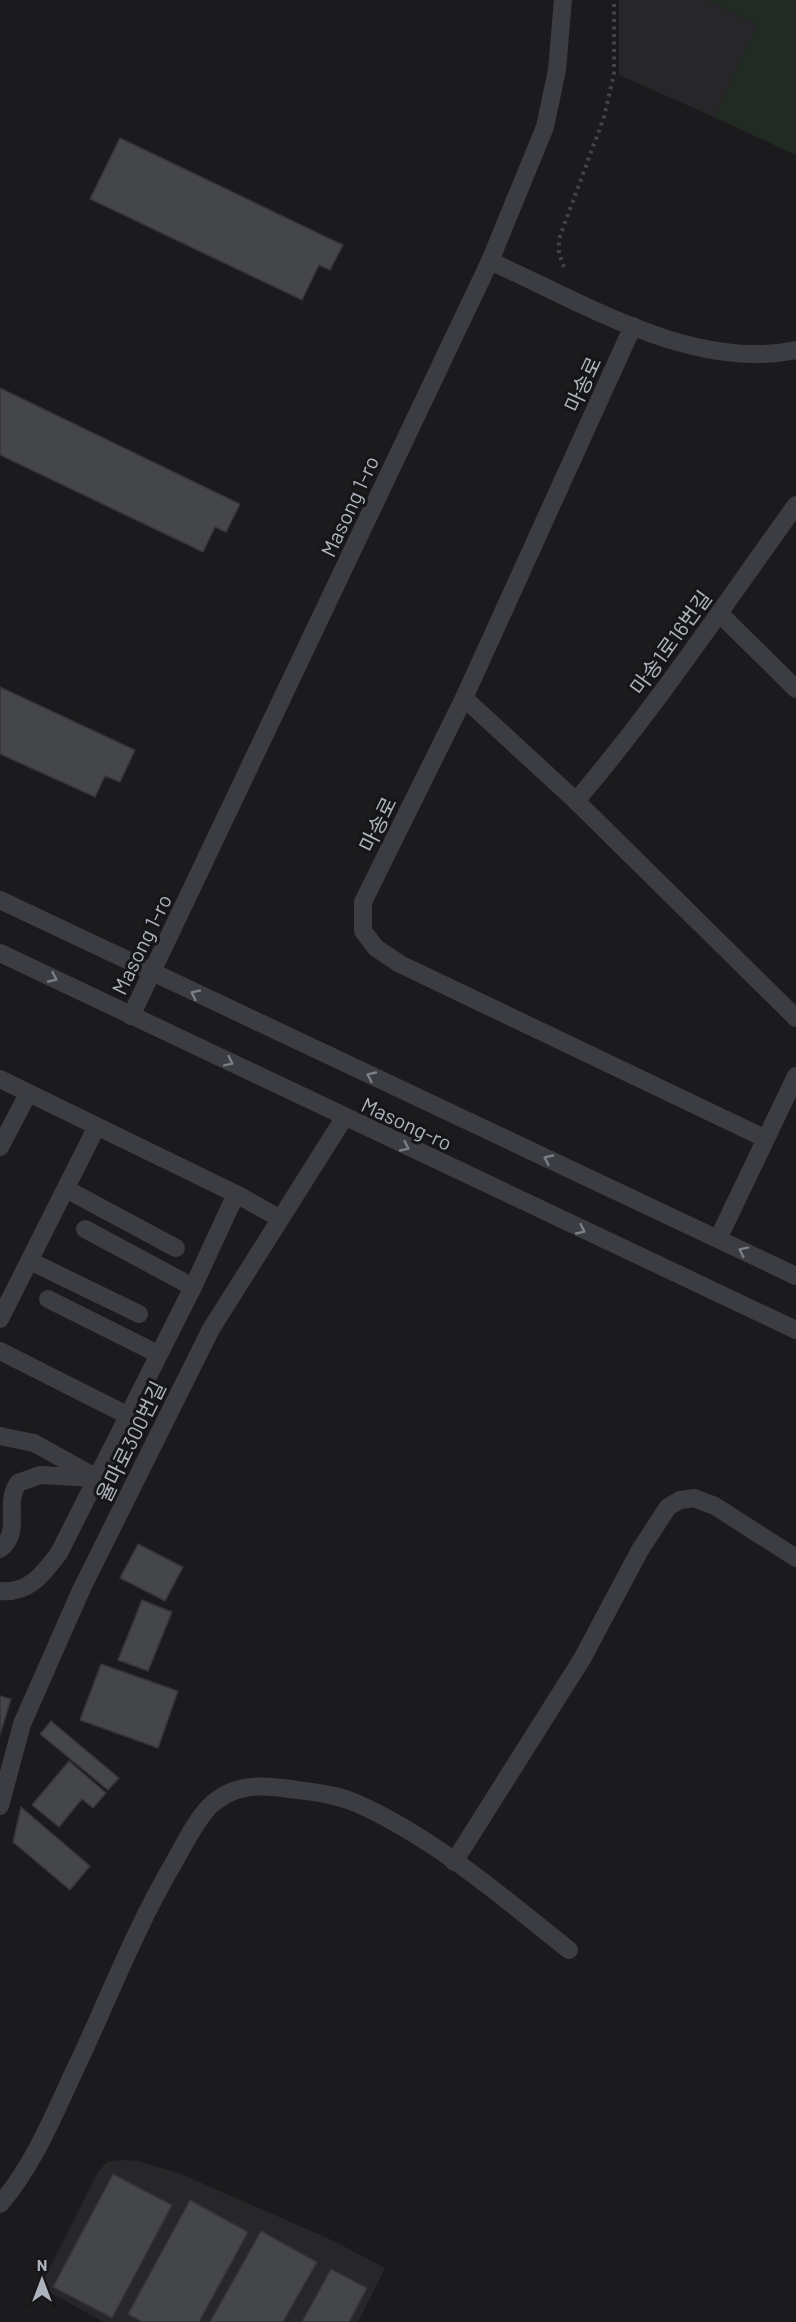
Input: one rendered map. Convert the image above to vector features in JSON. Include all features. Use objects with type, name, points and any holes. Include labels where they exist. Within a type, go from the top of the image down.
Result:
[{"type":"street","name":"Masong 1-ro","points":[[131,1016],[153,974],[490,261],[545,127],[557,70],[563,0]]},
{"type":"street","points":[[490,261],[633,326],[710,351],[752,354],[796,350]]},
{"type":"street","name":"마송로","points":[[633,326],[464,698],[363,902],[363,931],[376,948],[400,964],[764,1138]]},
{"type":"street","name":"마송1로16번길","points":[[576,801],[622,747],[796,505]]},
{"type":"street","points":[[719,613],[796,689]]},
{"type":"street","points":[[464,698],[576,801],[796,1018]]},
{"type":"street","name":"Masong-ro","points":[[0,900],[796,1276]]},
{"type":"street","name":"Masong-ro","points":[[0,953],[344,1118],[796,1330]]},
{"type":"street","points":[[718,1239],[764,1138],[796,1076]]},
{"type":"street","points":[[0,1079],[96,1128],[236,1194],[279,1218]]},
{"type":"street","points":[[0,1147],[28,1094]]},
{"type":"street","name":"율마로300번길","points":[[0,1806],[22,1724],[82,1588],[211,1329],[344,1118]]},
{"type":"street","points":[[0,1319],[96,1128]]},
{"type":"street","points":[[66,1189],[176,1248]]},
{"type":"street","points":[[0,1591],[24,1588],[41,1578],[59,1553],[193,1287],[236,1194]]},
{"type":"street","points":[[86,1229],[193,1287]]},
{"type":"street","points":[[30,1261],[139,1314]]},
{"type":"street","points":[[48,1299],[158,1354]]},
{"type":"street","points":[[0,1351],[128,1415]]},
{"type":"street","points":[[0,1436],[34,1443],[96,1479]]},
{"type":"street","points":[[0,1549],[13,1532],[11,1500],[18,1483],[40,1475],[96,1479]]},
{"type":"street","points":[[454,1862],[582,1659],[640,1550],[668,1507],[680,1500],[694,1498],[715,1506],[796,1558]]},
{"type":"street","points":[[0,2204],[24,2171],[52,2118],[156,1894],[193,1829],[210,1807],[228,1792],[250,1785],[326,1794],[355,1803],[401,1826],[454,1862],[569,1950]]},
{"type":"path","points":[[571,273],[564,267],[559,254],[559,239],[607,106],[614,74],[614,0]]},
{"type":"shaded area","points":[[619,0],[708,0],[759,25],[714,117],[619,75]]},
{"type":"shaded area","points":[[708,0],[796,0],[796,155],[714,117],[759,25]]},
{"type":"shaded area","points":[[139,2161],[181,2174],[334,2241],[385,2268],[358,2322],[104,2322],[40,2287],[98,2172],[107,2162]]},
{"type":"building","points":[[120,138],[343,245],[330,270],[319,265],[302,300],[90,199]]},
{"type":"building","points":[[0,388],[240,504],[226,532],[215,527],[203,552],[0,455]]},
{"type":"building","points":[[0,687],[135,750],[120,782],[105,776],[95,797],[0,754]]},
{"type":"building","points":[[138,1544],[183,1567],[165,1601],[120,1578]]},
{"type":"building","points":[[142,1600],[172,1612],[148,1671],[118,1660]]},
{"type":"building","points":[[101,1664],[178,1691],[158,1748],[80,1720]]},
{"type":"building","points":[[0,1696],[11,1699],[0,1735]]},
{"type":"building","points":[[51,1721],[119,1778],[108,1790],[40,1734]]},
{"type":"building","points":[[69,1761],[106,1793],[93,1808],[82,1799],[59,1827],[32,1805]]},
{"type":"building","points":[[21,1807],[90,1866],[70,1890],[13,1842]]},
{"type":"building","points":[[113,2174],[172,2205],[112,2318],[53,2287]]},
{"type":"building","points":[[190,2200],[248,2232],[199,2322],[142,2322],[128,2314]]},
{"type":"building","points":[[261,2231],[317,2262],[283,2322],[210,2322]]},
{"type":"building","points":[[331,2269],[367,2288],[349,2322],[302,2322]]}]
